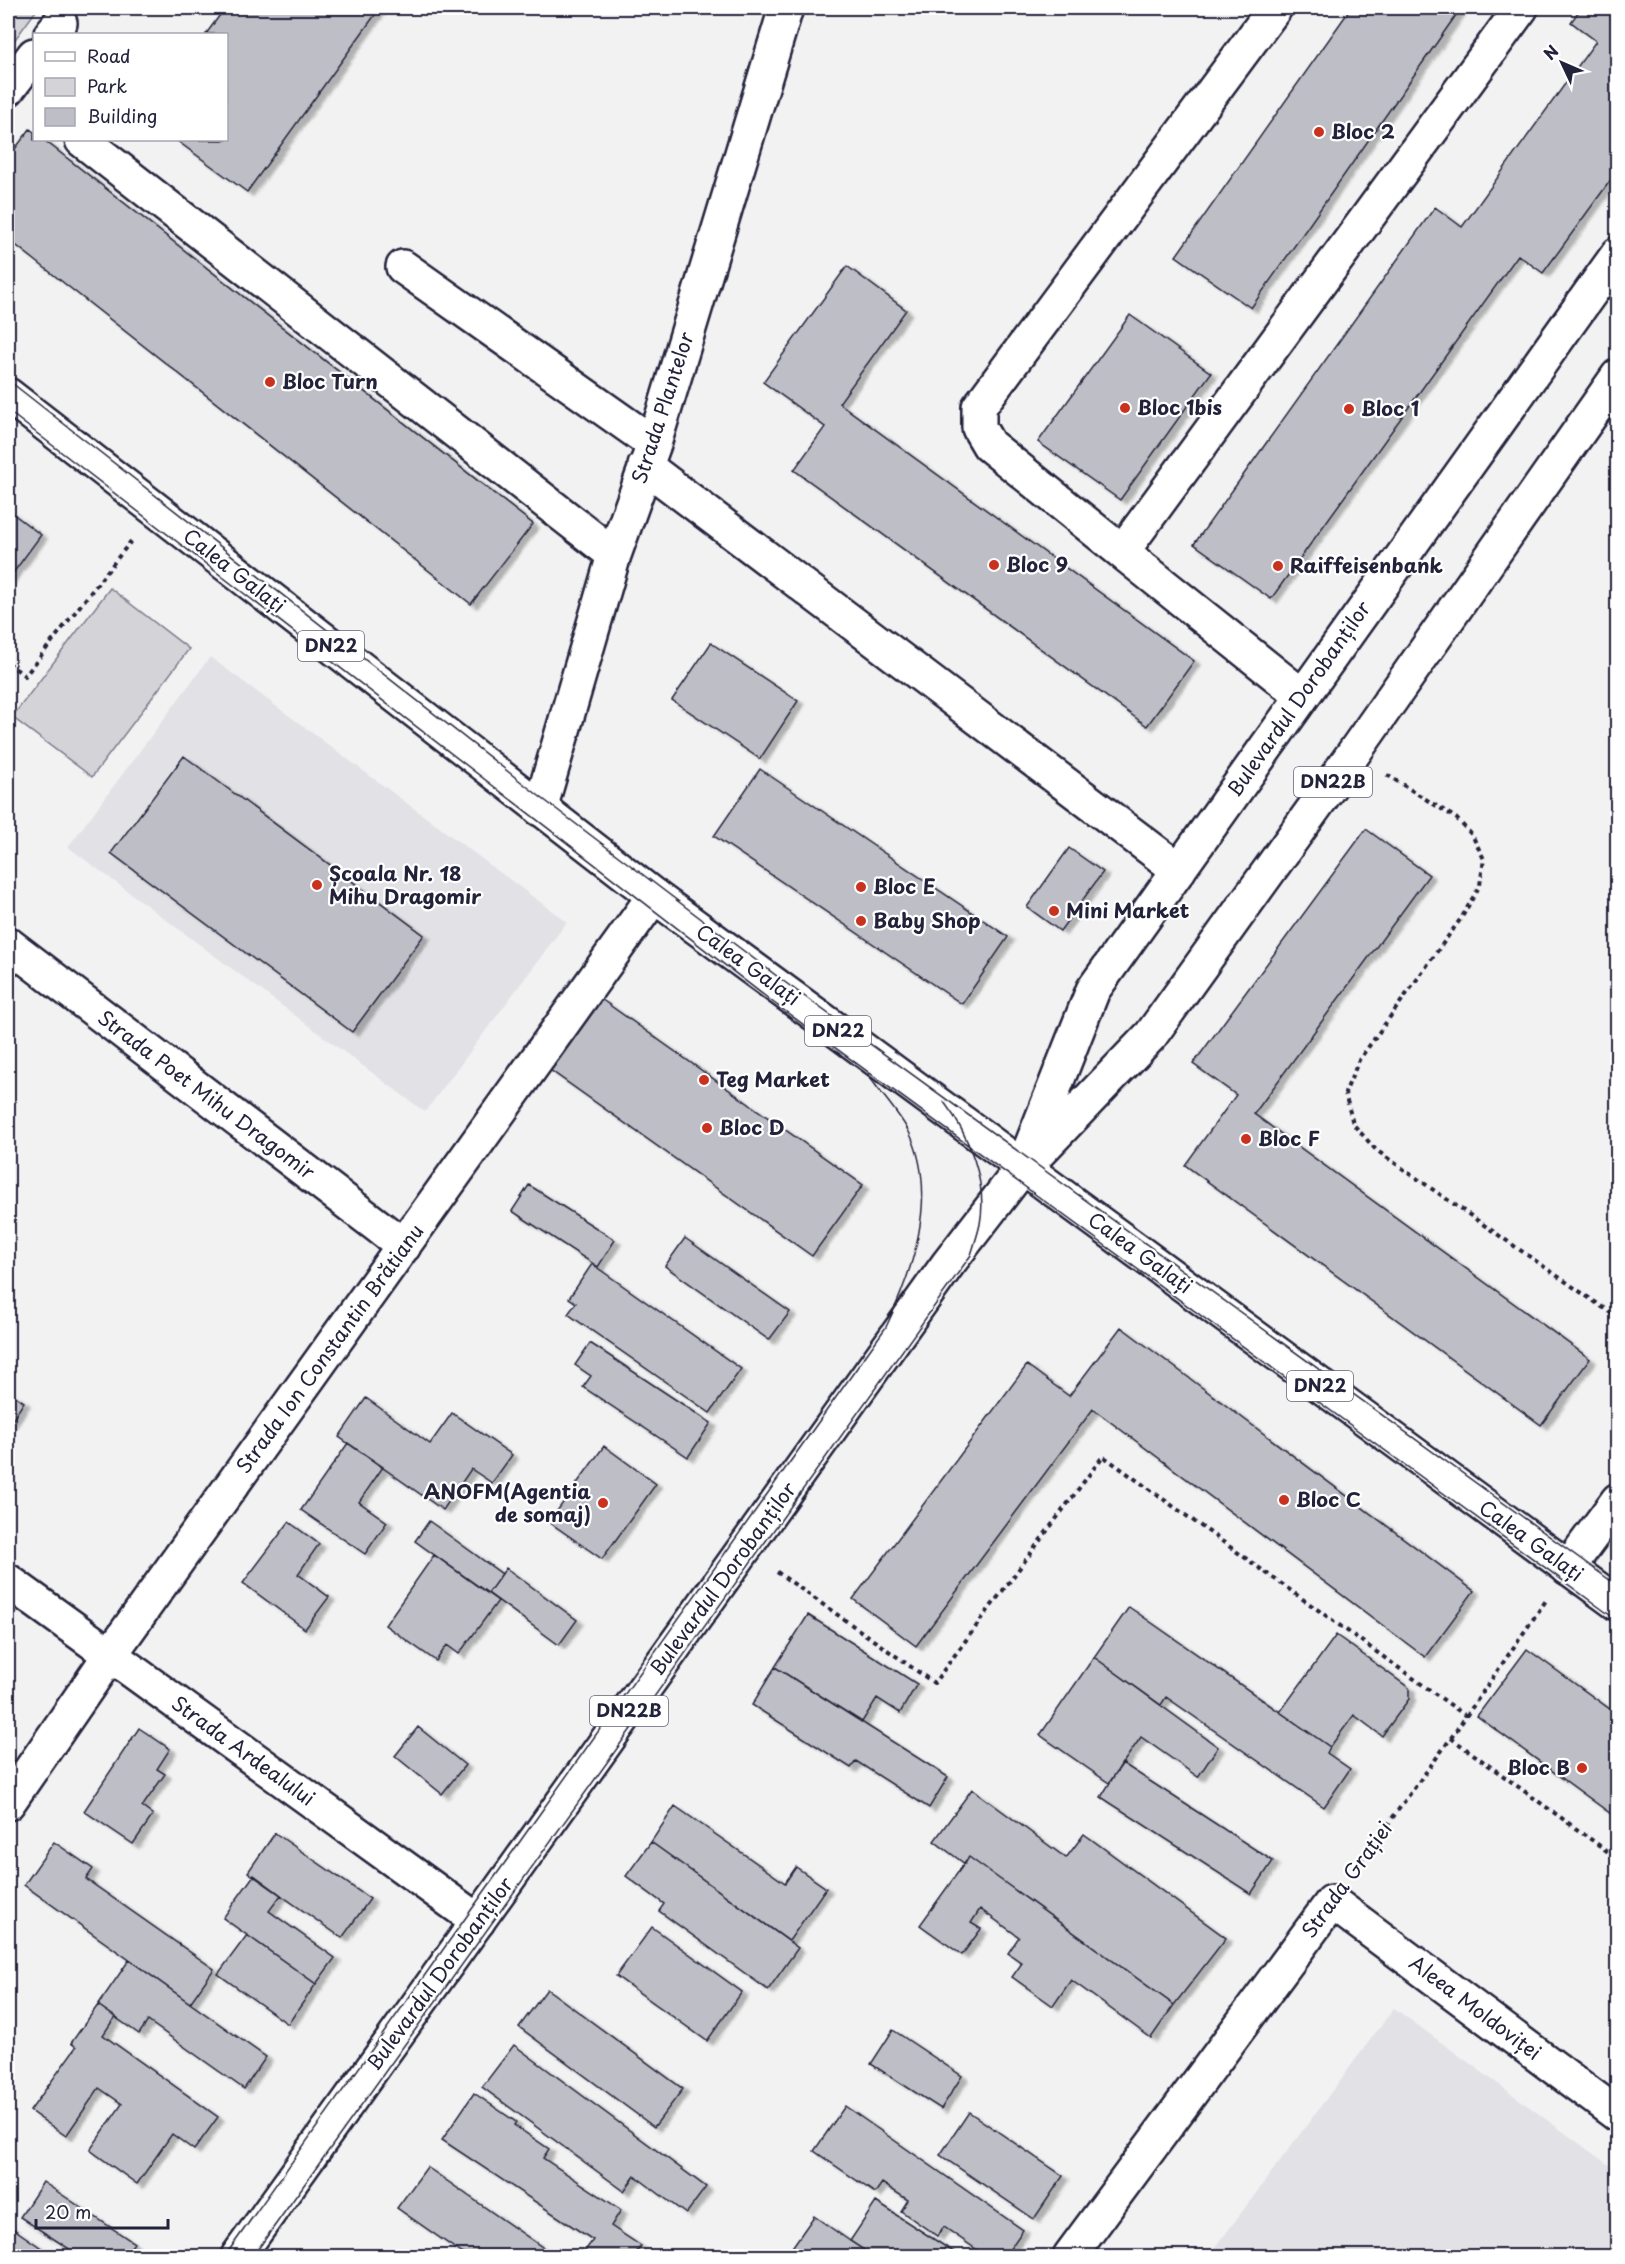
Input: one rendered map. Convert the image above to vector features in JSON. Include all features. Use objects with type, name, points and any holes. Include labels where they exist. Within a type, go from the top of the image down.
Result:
[{"type":"main road","name":"Strada Plantelor","points":[[540,809],[614,555],[649,455],[786,8]]},
{"type":"main road","points":[[1275,8],[979,407],[979,428],[989,445],[1301,695]]},
{"type":"main road","points":[[1122,552],[1521,8]]},
{"type":"main road","points":[[8,89],[33,56]]},
{"type":"main road","points":[[83,141],[614,555]]},
{"type":"main road","name":"Bulevardul Dorobanților","points":[[1023,1167],[1093,990],[1617,254]]},
{"type":"main road","points":[[404,267],[649,455],[1179,870]]},
{"type":"main road","name":"Bulevardul Dorobanților","points":[[238,2256],[948,1264],[1023,1167],[1151,1035],[1353,754],[1617,376]]},
{"type":"main road","name":"Calea Galați","points":[[8,395],[654,896],[1617,1604]]},
{"type":"main road","name":"Strada Ion Constantin Brătianu","points":[[8,1803],[110,1655],[654,896]]},
{"type":"main road","name":"Strada Poet Mihu Dragomir","points":[[8,944],[404,1246]]},
{"type":"main road","points":[[1568,1568],[1617,1500]]},
{"type":"main road","name":"Strada Ardealului","points":[[8,1581],[478,1921]]},
{"type":"main road","name":"Aleea Moldoviței","points":[[1332,1902],[1617,2115]]},
{"type":"main road","name":"Strada Grației","points":[[1070,2256],[1332,1902]]},
{"type":"path","points":[[8,663],[25,676],[156,510]]},
{"type":"path","points":[[1353,754],[1456,818],[1472,835],[1484,860],[1480,885],[1462,917],[1359,1060],[1345,1093],[1353,1124],[1376,1150],[1617,1318]]},
{"type":"path","points":[[744,1549],[934,1683],[1103,1456],[1466,1716]]},
{"type":"path","name":"Strada Grației","points":[[1332,1902],[1451,1738],[1568,1568]]},
{"type":"path","points":[[1451,1738],[1617,1860]]},
{"type":"shaded area","name":"Școala Nr. 18 Mihu Dragomir","points":[[210,657],[567,922],[425,1112],[68,847]]},
{"type":"shaded area","points":[[1394,2008],[1617,2171],[1617,2256],[1209,2256]]},
{"type":"green space","points":[[8,8],[38,8],[8,49]]},
{"type":"green space","points":[[110,588],[189,649],[92,777],[12,717]]},
{"type":"building","points":[[225,8],[380,8],[247,192],[177,141],[228,141],[228,33],[207,33]]},
{"type":"building","name":"Bloc 2","points":[[1351,8],[1461,8],[1251,308],[1176,256]]},
{"type":"building","name":"Bloc 1","points":[[1581,8],[1618,8],[1618,170],[1543,273],[1518,255],[1271,599],[1194,544],[1435,207],[1462,227],[1596,41],[1571,22]]},
{"type":"building","name":"Bloc Turn","points":[[30,129],[33,131],[33,141],[45,141],[533,524],[471,604],[8,239],[8,158]]},
{"type":"building","name":"Bloc 9","points":[[847,266],[906,310],[839,403],[1194,661],[1147,726],[794,470],[825,427],[763,382]]},
{"type":"building","name":"Bloc 1bis","points":[[1130,315],[1211,373],[1120,500],[1038,442]]},
{"type":"building","points":[[8,510],[41,535],[8,580]]},
{"type":"building","points":[[711,643],[798,701],[760,759],[672,700]]},
{"type":"building","points":[[184,756],[424,935],[352,1032],[111,853]]},
{"type":"building","name":"Bloc E","points":[[760,769],[1008,937],[962,1004],[714,836]]},
{"type":"building","name":"Bloc F","points":[[1366,829],[1429,875],[1254,1114],[1590,1359],[1541,1425],[1185,1165],[1236,1095],[1193,1064]]},
{"type":"building","points":[[1069,848],[1103,872],[1060,931],[1027,907]]},
{"type":"building","name":"Bloc D","points":[[601,999],[863,1185],[812,1256],[550,1070]]},
{"type":"building","points":[[529,1185],[615,1240],[598,1267],[512,1211]]},
{"type":"building","points":[[685,1238],[790,1312],[769,1340],[665,1266]]},
{"type":"building","points":[[592,1264],[741,1369],[710,1413],[568,1314],[576,1303],[569,1298]]},
{"type":"building","name":"Bloc C","points":[[1121,1327],[1474,1591],[1425,1657],[1093,1409],[916,1646],[853,1599],[1027,1365],[1069,1396]]},
{"type":"building","points":[[590,1343],[711,1423],[688,1457],[583,1387],[591,1376],[575,1365]]},
{"type":"building","points":[[8,1391],[24,1402],[8,1427]]},
{"type":"building","points":[[366,1398],[430,1444],[452,1413],[512,1455],[492,1483],[471,1469],[443,1510],[339,1437]]},
{"type":"building","points":[[348,1443],[383,1467],[359,1502],[387,1522],[365,1554],[301,1510]]},
{"type":"building","name":"ANOFM(Agentia de somaj)","points":[[604,1446],[656,1484],[602,1559],[549,1522]]},
{"type":"building","points":[[429,1521],[502,1574],[488,1593],[415,1541]]},
{"type":"building","points":[[289,1522],[319,1544],[298,1574],[329,1597],[305,1629],[243,1583]]},
{"type":"building","points":[[434,1555],[498,1601],[459,1654],[447,1645],[436,1661],[385,1625]]},
{"type":"building","points":[[506,1568],[577,1620],[559,1645],[488,1593]]},
{"type":"building","points":[[1129,1607],[1330,1747],[1327,1753],[1350,1769],[1324,1807],[1166,1697],[1161,1705],[1094,1657]]},
{"type":"building","points":[[808,1615],[917,1684],[900,1713],[877,1698],[862,1722],[775,1667]]},
{"type":"building","points":[[1336,1635],[1409,1688],[1409,1699],[1382,1736],[1354,1715],[1330,1747],[1280,1712]]},
{"type":"building","name":"Bloc B","points":[[1527,1649],[1618,1715],[1618,1819],[1477,1716]]},
{"type":"building","points":[[1094,1657],[1218,1747],[1198,1777],[1141,1737],[1109,1783],[1040,1735]]},
{"type":"building","points":[[775,1667],[948,1777],[929,1808],[856,1761],[851,1768],[752,1705]]},
{"type":"building","points":[[418,1727],[465,1765],[442,1794],[395,1756]]},
{"type":"building","points":[[139,1728],[170,1749],[157,1769],[165,1774],[142,1807],[153,1815],[133,1844],[84,1811]]},
{"type":"building","points":[[1122,1763],[1273,1861],[1251,1894],[1101,1797]]},
{"type":"building","points":[[972,1789],[1066,1858],[1084,1834],[1226,1938],[1174,2005],[969,1857],[965,1864],[934,1841]]},
{"type":"building","points":[[675,1806],[785,1883],[796,1867],[826,1888],[789,1941],[651,1842]]},
{"type":"building","points":[[275,1833],[370,1899],[342,1938],[248,1872]]},
{"type":"building","points":[[54,1842],[93,1869],[86,1879],[214,1969],[190,2003],[24,1885]]},
{"type":"building","points":[[651,1842],[798,1948],[768,1990],[659,1911],[664,1904],[626,1876]]},
{"type":"building","points":[[969,1857],[1174,2005],[1151,2038],[1071,1980],[1053,2006],[1012,1977],[1022,1963],[1008,1953],[1019,1937],[980,1909],[971,1923],[981,1929],[962,1955],[920,1925]]},
{"type":"building","points":[[254,1875],[281,1895],[269,1911],[335,1958],[316,1984],[223,1918]]},
{"type":"building","points":[[652,1927],[742,1992],[707,2041],[616,1976]]},
{"type":"building","points":[[247,1935],[316,1984],[288,2024],[218,1974]]},
{"type":"building","points":[[129,1960],[266,2057],[244,2089],[148,2021],[139,2034],[98,2005]]},
{"type":"building","points":[[547,1989],[683,2089],[654,2127],[519,2027]]},
{"type":"building","points":[[98,2005],[115,2017],[103,2035],[218,2117],[194,2150],[172,2134],[137,2184],[90,2150],[122,2104],[99,2088],[66,2136],[30,2111],[76,2047],[71,2043]]},
{"type":"building","points":[[893,2030],[962,2076],[941,2109],[871,2064]]},
{"type":"building","points":[[514,2045],[706,2187],[686,2214],[635,2176],[624,2191],[482,2087]]},
{"type":"building","points":[[474,2093],[516,2122],[514,2125],[549,2149],[543,2158],[621,2210],[611,2226],[641,2246],[634,2256],[591,2256],[584,2252],[593,2240],[442,2140]]},
{"type":"building","points":[[845,2106],[1023,2230],[1005,2256],[986,2256],[944,2227],[937,2236],[901,2211],[908,2200],[882,2183],[875,2193],[814,2151]]},
{"type":"building","points":[[969,2112],[1063,2176],[1034,2219],[940,2155]]},
{"type":"building","points":[[427,2167],[555,2256],[466,2256],[397,2208]]},
{"type":"building","points":[[43,2182],[134,2243],[124,2256],[80,2256],[20,2217]]},
{"type":"building","points":[[876,2202],[960,2256],[873,2256],[850,2241]]},
{"type":"building","points":[[814,2216],[850,2241],[873,2256],[786,2256]]},
{"type":"building","points":[[8,2225],[53,2256],[8,2256]]},
{"type":"tram line","points":[[8,380],[543,799],[786,983],[1618,1586]]},
{"type":"tram line","points":[[8,411],[774,1003],[1618,1621]]},
{"type":"tram line","points":[[225,2256],[886,1327],[913,1257],[922,1206],[922,1180],[918,1156],[909,1132],[869,1076]]},
{"type":"tram line","points":[[253,2256],[971,1255],[979,1228],[982,1208],[981,1192],[968,1143],[944,1102]]},
{"type":"place","name":"Bloc 2","points":[[1319,132]]},
{"type":"place","name":"Bloc Turn","points":[[270,382]]},
{"type":"place","name":"Bloc 1bis","points":[[1125,408]]},
{"type":"place","name":"Bloc 1","points":[[1349,409]]},
{"type":"place","name":"Bloc 9","points":[[994,565]]},
{"type":"place","name":"Raiffeisenbank","points":[[1278,566]]},
{"type":"place","name":"Școala Nr. 18 Mihu Dragomir","points":[[317,885]]},
{"type":"place","name":"Bloc E","points":[[861,887]]},
{"type":"place","name":"Mini Market","points":[[1054,911]]},
{"type":"place","name":"Baby Shop","points":[[861,921]]},
{"type":"place","name":"Teg Market","points":[[704,1080]]},
{"type":"place","name":"Bloc D","points":[[707,1128]]},
{"type":"place","name":"Bloc F","points":[[1246,1139]]},
{"type":"place","name":"Bloc C","points":[[1284,1500]]},
{"type":"place","name":"ANOFM(Agentia de somaj)","points":[[603,1503]]},
{"type":"place","name":"Bloc B","points":[[1582,1768]]}]
